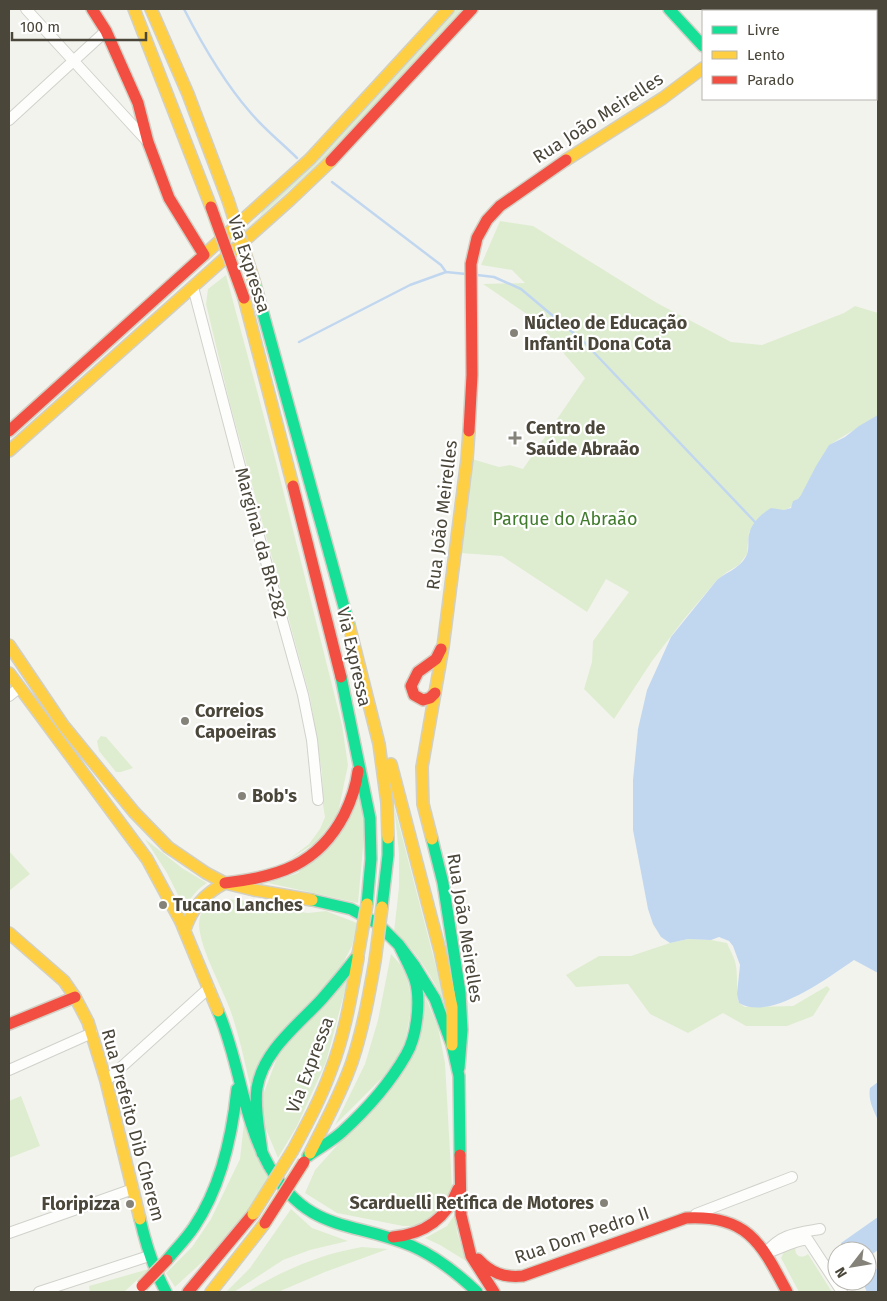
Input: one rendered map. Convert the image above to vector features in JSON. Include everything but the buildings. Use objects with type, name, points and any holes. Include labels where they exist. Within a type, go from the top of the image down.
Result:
[{"type":"main road","points":[[92,9],[106,31],[138,103],[148,142],[169,198],[204,255]]},
{"type":"main road","points":[[122,9],[154,58]]},
{"type":"main road","name":"Via Expressa","points":[[134,9],[211,207],[244,298],[338,656],[370,818],[371,859],[367,904],[350,1006],[336,1056],[317,1104],[293,1150],[253,1214],[206,1272],[183,1291]]},
{"type":"main road","name":"Via Expressa","points":[[152,9],[188,94],[228,200],[256,284],[335,573],[379,744],[387,803],[388,855],[375,961],[366,1012],[352,1062],[332,1110],[306,1159],[265,1223],[211,1292]]},
{"type":"main road","points":[[9,432],[327,142],[448,9]]},
{"type":"main road","points":[[9,451],[290,200],[338,154],[472,9]]},
{"type":"main road","points":[[669,9],[702,45]]},
{"type":"main road","name":"Rua João Meirelles","points":[[458,1076],[462,1030],[460,992],[443,883],[423,804],[422,767],[443,647],[464,489],[472,375],[471,264],[477,238],[491,214],[565,159],[667,95],[702,69]]},
{"type":"main road","points":[[188,269],[193,287]]},
{"type":"main road","points":[[9,636],[30,677]]},
{"type":"main road","points":[[9,645],[63,725],[134,812],[174,851],[206,874],[225,883],[351,908],[378,924],[399,945],[435,999],[452,1045],[458,1076],[461,1215],[467,1243],[477,1267],[494,1292]]},
{"type":"main road","points":[[435,693],[430,698],[423,700],[414,695],[411,686],[413,678],[436,659],[443,647]]},
{"type":"main road","points":[[361,676],[380,725],[440,951],[452,1008],[452,1045]]},
{"type":"main road","points":[[13,679],[147,859],[186,929],[230,1041],[249,1118],[262,1153],[283,1188],[296,1201],[315,1215],[334,1224],[403,1242],[424,1252],[450,1268],[476,1292]]},
{"type":"main road","points":[[186,929],[190,914],[199,900],[211,890],[225,883],[252,880],[285,870],[311,857],[329,842],[341,824],[351,801],[357,778],[359,758]]},
{"type":"main road","name":"Rua Prefeito Dib Cherem","points":[[9,933],[64,981],[75,997],[92,1033],[106,1081],[149,1256],[154,1272],[166,1292]]},
{"type":"main road","points":[[306,1159],[340,1133],[363,1111],[407,1054],[416,1026],[418,1002],[415,981],[399,945]]},
{"type":"main road","points":[[262,1153],[257,1097],[259,1081],[268,1060],[282,1041],[322,999],[358,955]]},
{"type":"main road","points":[[9,1024],[75,997]]},
{"type":"main road","points":[[139,1289],[168,1260],[193,1228],[206,1205],[224,1162],[234,1115],[238,1075]]},
{"type":"main road","points":[[381,1236],[407,1236],[431,1226],[450,1208],[459,1184]]},
{"type":"main road","points":[[686,1218],[712,1217],[738,1225],[749,1233],[766,1253],[780,1287],[787,1292]]},
{"type":"main road","name":"Rua Dom Pedro II","points":[[467,1243],[484,1266],[495,1274],[512,1278],[537,1272],[686,1218]]},
{"type":"street","points":[[26,9],[148,142]]},
{"type":"street","points":[[9,120],[106,31]]},
{"type":"street","name":"Marginal da BR-282","points":[[193,287],[303,695],[312,740],[318,800]]},
{"type":"street","points":[[9,696],[13,679]]},
{"type":"street","points":[[106,1081],[209,988]]},
{"type":"street","points":[[9,1070],[92,1033]]},
{"type":"street","name":"Rua Dom Pedro II","points":[[686,1218],[792,1177]]},
{"type":"street","points":[[9,1233],[133,1190]]},
{"type":"street","points":[[712,1217],[719,1205]]},
{"type":"street","points":[[766,1253],[780,1238],[820,1229]]},
{"type":"street","points":[[766,1253],[781,1249],[799,1240],[808,1240],[842,1292]]},
{"type":"street","points":[[39,1292],[149,1256]]},
{"type":"green space","points":[[454,9],[464,9],[335,149],[198,273],[260,216],[266,204]]},
{"type":"green space","name":"Parque do Abraão","points":[[500,221],[533,226],[657,303],[731,342],[762,345],[844,313],[855,306],[878,313],[878,416],[828,447],[797,501],[791,507],[749,532],[747,554],[739,565],[717,580],[685,618],[652,661],[614,719],[584,689],[592,662],[593,641],[629,592],[606,579],[587,612],[502,556],[460,553],[472,459],[499,467],[510,465],[523,469],[585,378],[534,319],[483,284],[525,283],[512,270],[481,265]]},
{"type":"green space","points":[[226,275],[275,458],[342,725],[348,765],[338,813],[317,842],[288,860],[309,844],[320,829],[325,817],[322,773],[310,697],[230,404],[206,304],[208,289]]},
{"type":"green space","points":[[101,736],[106,737],[133,768],[116,772],[99,751],[97,741]]},
{"type":"green space","points":[[361,790],[364,836],[358,903],[268,883],[298,873]]},
{"type":"green space","points":[[394,806],[446,1005],[430,975],[410,948],[394,932],[399,887],[399,853]]},
{"type":"green space","points":[[145,839],[182,868],[207,883],[194,894],[185,909],[167,873]]},
{"type":"green space","points":[[9,851],[30,874],[9,891]]},
{"type":"green space","points":[[227,899],[259,902],[287,910],[308,913],[326,911],[357,923],[352,946],[342,965],[250,1085],[233,1018],[211,966],[201,939],[199,927],[200,917],[207,906]]},
{"type":"green space","points":[[688,939],[727,943],[734,957],[737,971],[739,1003],[745,1007],[793,1006],[827,986],[830,989],[813,1016],[787,1026],[746,1026],[723,1013],[688,1033],[650,1014],[628,984],[576,987],[566,975],[599,956],[631,956]]},
{"type":"green space","points":[[391,954],[400,964],[407,977],[412,1003],[404,1049],[383,1077],[335,1125],[365,1064],[378,1020]]},
{"type":"green space","points":[[348,979],[326,1062],[297,1126],[278,1158],[265,1127],[261,1100],[280,1050]]},
{"type":"green space","points":[[422,989],[438,1027],[445,1063],[452,1188],[448,1203],[419,1226],[403,1226],[337,1213],[305,1193],[315,1170],[393,1083]]},
{"type":"green space","points":[[21,1096],[40,1146],[9,1158],[9,1101]]},
{"type":"green space","points":[[244,1123],[268,1178],[245,1215],[212,1253],[175,1287],[166,1273],[192,1247],[211,1219],[240,1159]]},
{"type":"green space","points":[[291,1209],[312,1228],[348,1241],[310,1250],[283,1260],[234,1292],[226,1292],[250,1268]]},
{"type":"green space","points":[[455,1214],[457,1232],[466,1261],[425,1238],[447,1226]]},
{"type":"green space","points":[[796,1246],[795,1249],[798,1256],[803,1257],[808,1254],[827,1284],[827,1291],[832,1292],[799,1292],[781,1258],[784,1252]]},
{"type":"green space","points":[[362,1247],[388,1249],[325,1272],[278,1292],[247,1292],[303,1264],[332,1254]]},
{"type":"green space","points":[[149,1269],[124,1292],[90,1292],[89,1286]]},
{"type":"water","points":[[878,415],[878,973],[854,960],[799,995],[767,1007],[752,1007],[739,1003],[737,994],[740,965],[733,946],[729,941],[719,937],[711,940],[688,939],[670,943],[661,937],[653,924],[648,909],[633,830],[633,780],[638,729],[647,690],[671,637],[717,580],[738,566],[746,557],[750,531],[756,521],[771,508],[784,510],[791,508],[793,501],[801,495],[829,445],[845,437]]},
{"type":"water","points":[[878,1082],[878,1120],[871,1104],[870,1088]]},
{"type":"water","points":[[878,1217],[877,1251],[877,1241],[844,1241]]},
{"type":"water","points":[[877,1269],[878,1292],[867,1292],[877,1291]]},
{"type":"waterway","points":[[184,9],[206,50],[240,100],[255,118],[297,158]]},
{"type":"waterway","points":[[332,182],[441,265],[446,272],[466,274]]},
{"type":"waterway","points":[[299,342],[410,285],[446,272]]},
{"type":"waterway","points":[[477,275],[494,277],[521,289],[584,342],[755,522]]},
{"type":"traffic: fast","points":[[669,9],[702,45]]},
{"type":"traffic: fast","points":[[255,284],[349,625]]},
{"type":"traffic: fast","points":[[341,677],[370,818],[371,859],[367,904]]},
{"type":"traffic: fast","points":[[382,907],[388,838]]},
{"type":"traffic: fast","points":[[432,839],[443,883],[460,992],[462,1030],[459,1068]]},
{"type":"traffic: fast","points":[[312,900],[351,909],[378,924],[399,945],[435,999],[452,1045],[459,1076],[460,1155]]},
{"type":"traffic: fast","points":[[308,1156],[338,1135],[369,1105],[393,1076],[410,1047],[417,1018],[417,988],[399,945]]},
{"type":"traffic: fast","points":[[262,1153],[256,1096],[266,1062],[283,1039],[322,999],[358,955]]},
{"type":"traffic: fast","points":[[218,1011],[260,1147],[269,1166],[284,1188],[300,1204],[333,1222],[390,1238],[421,1250],[447,1266],[477,1292]]},
{"type":"traffic: fast","points":[[167,1260],[194,1227],[218,1178],[232,1125],[237,1089]]},
{"type":"traffic: fast","points":[[140,1219],[150,1256],[166,1292]]},
{"type":"traffic: slow","points":[[134,9],[211,207]]},
{"type":"traffic: slow","points":[[151,9],[188,94],[228,200]]},
{"type":"traffic: slow","points":[[204,255],[310,159],[448,9]]},
{"type":"traffic: slow","points":[[566,160],[663,98],[702,69]]},
{"type":"traffic: slow","points":[[9,451],[290,200],[331,161]]},
{"type":"traffic: slow","points":[[228,200],[255,284]]},
{"type":"traffic: slow","points":[[244,298],[293,486]]},
{"type":"traffic: slow","points":[[432,839],[423,804],[422,767],[443,647],[469,431]]},
{"type":"traffic: slow","points":[[349,625],[379,744],[387,803],[388,838]]},
{"type":"traffic: slow","points":[[9,645],[63,725],[134,812],[168,847],[206,873],[225,883],[312,900]]},
{"type":"traffic: slow","points":[[9,673],[147,859],[181,922],[218,1011]]},
{"type":"traffic: slow","points":[[391,764],[440,951],[452,1007],[452,1045]]},
{"type":"traffic: slow","points":[[185,929],[200,902],[225,883]]},
{"type":"traffic: slow","points":[[358,955],[367,904]]},
{"type":"traffic: slow","points":[[375,961],[382,907]]},
{"type":"traffic: slow","points":[[9,933],[64,981],[88,1022],[106,1081],[140,1219]]},
{"type":"traffic: slow","points":[[293,1150],[309,1121],[336,1056],[347,1015],[358,958]]},
{"type":"traffic: slow","points":[[310,1153],[348,1074],[363,1025],[375,961]]},
{"type":"traffic: slow","points":[[253,1214],[293,1150]]},
{"type":"traffic: slow","points":[[211,1292],[265,1223]]},
{"type":"traffic: jam","points":[[92,9],[106,31],[138,103],[148,142],[169,198],[204,255]]},
{"type":"traffic: jam","points":[[331,161],[472,9]]},
{"type":"traffic: jam","points":[[469,431],[472,375],[471,264],[477,238],[487,220],[500,206],[566,160]]},
{"type":"traffic: jam","points":[[211,207],[244,298]]},
{"type":"traffic: jam","points":[[9,431],[204,255]]},
{"type":"traffic: jam","points":[[293,486],[341,677]]},
{"type":"traffic: jam","points":[[435,693],[430,698],[423,700],[414,695],[411,686],[418,672],[436,659],[441,649]]},
{"type":"traffic: jam","points":[[225,883],[262,877],[279,872],[295,866],[309,857],[334,832],[344,815],[353,794],[358,771]]},
{"type":"traffic: jam","points":[[9,1024],[75,997]]},
{"type":"traffic: jam","points":[[460,1155],[461,1215],[471,1256],[494,1292]]},
{"type":"traffic: jam","points":[[265,1223],[304,1162]]},
{"type":"traffic: jam","points":[[393,1237],[415,1232],[433,1223],[447,1209],[458,1189]]},
{"type":"traffic: jam","points":[[188,1292],[253,1214]]},
{"type":"traffic: jam","points":[[478,1259],[498,1274],[523,1276],[686,1218],[707,1218],[724,1221],[738,1227],[750,1236],[769,1259],[787,1292]]},
{"type":"traffic: jam","points":[[142,1286],[167,1260]]},
{"type":"place","name":"Núcleo de Educação Infantil Dona Cota","points":[[514,333]]},
{"type":"place","name":"Centro de Saúde Abraão","points":[[515,438]]},
{"type":"place","name":"Correios Capoeiras","points":[[185,721]]},
{"type":"place","name":"Bob's","points":[[242,796]]},
{"type":"place","name":"Tucano Lanches","points":[[163,905]]},
{"type":"place","name":"Scarduelli Retífica de Motores","points":[[604,1203]]},
{"type":"place","name":"Floripizza","points":[[130,1204]]}]
